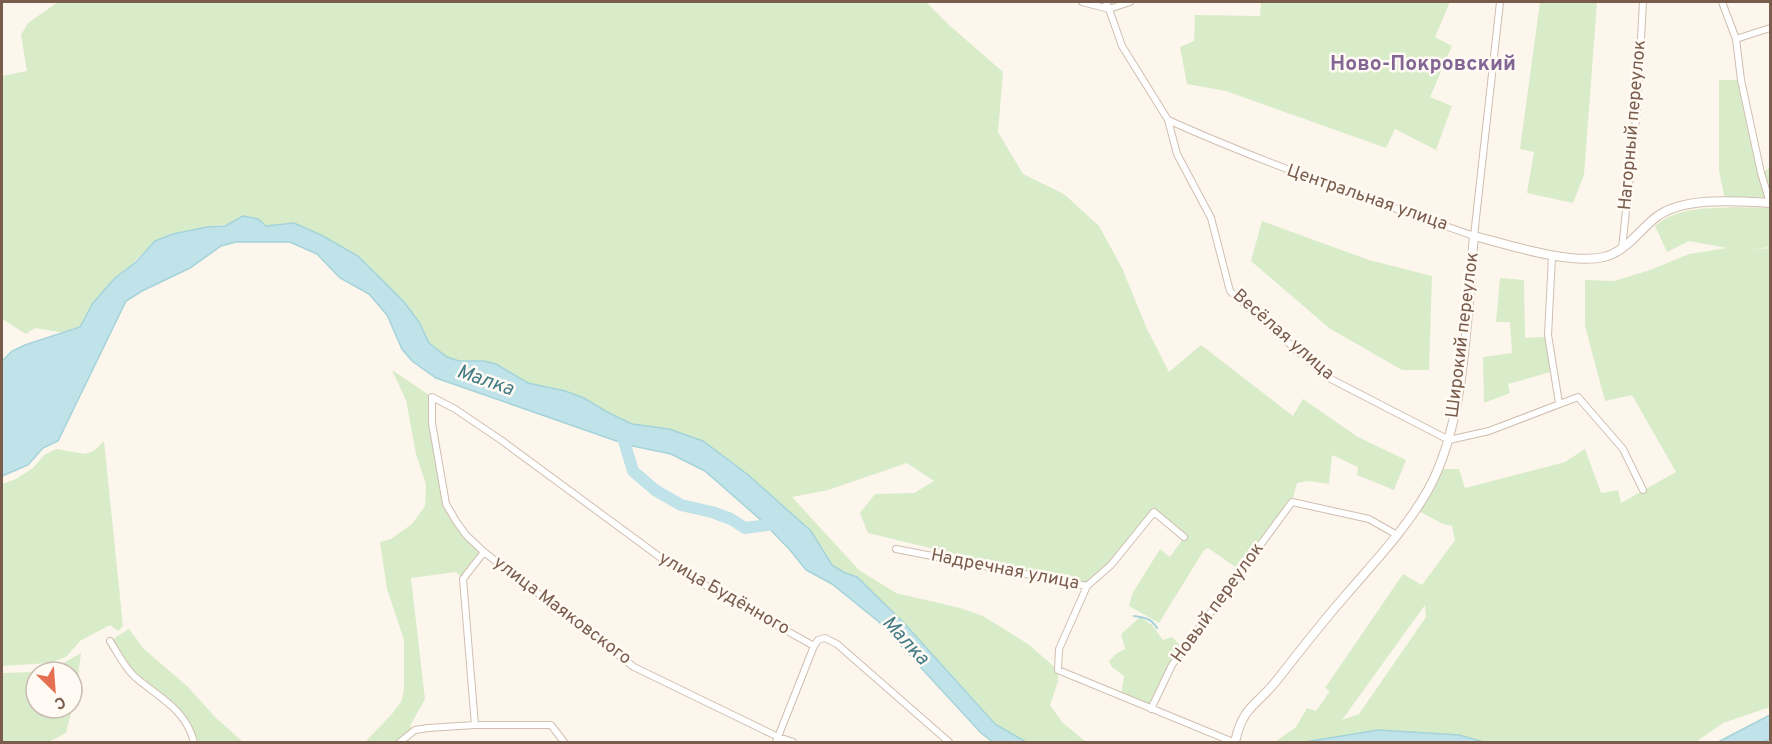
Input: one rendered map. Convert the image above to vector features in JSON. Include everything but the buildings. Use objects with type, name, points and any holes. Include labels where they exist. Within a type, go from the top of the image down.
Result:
[{"type":"street","points":[[1082,2],[1109,9],[1130,2]]},
{"type":"street","name":"Весёлая улица","points":[[1106,2],[1122,46],[1168,120],[1177,154],[1211,218],[1230,291],[1327,377],[1449,441]]},
{"type":"street","name":"Широкий переулок","points":[[1234,742],[1243,717],[1255,701],[1270,689],[1319,626],[1397,536],[1428,490],[1449,441],[1462,366],[1500,2]]},
{"type":"street","name":"Нагорный переулок","points":[[1622,248],[1637,109],[1643,2]]},
{"type":"street","points":[[1722,2],[1736,39],[1741,80],[1761,173],[1770,203]]},
{"type":"street","points":[[1736,39],[1770,28]]},
{"type":"street","name":"Центральная улица","points":[[1168,120],[1226,147],[1308,178],[1474,236],[1552,256],[1604,257],[1622,248],[1657,216],[1668,211],[1712,201],[1770,203]]},
{"type":"street","points":[[1552,256],[1548,335],[1559,403]]},
{"type":"street","points":[[1449,441],[1489,431],[1578,396],[1623,449],[1643,490]]},
{"type":"street","name":"улица Маяковского","points":[[432,397],[432,423],[446,504],[456,522],[484,552],[634,667],[776,739],[793,742]]},
{"type":"street","name":"улица Будённого","points":[[432,397],[455,409],[501,440],[676,569],[814,646]]},
{"type":"street","name":"Новый переулок","points":[[1151,709],[1172,665],[1292,502],[1370,519],[1397,536]]},
{"type":"street","points":[[1087,586],[1111,565],[1154,512],[1184,537]]},
{"type":"street","name":"Надречная улица","points":[[896,549],[1087,586],[1059,649],[1058,670],[1234,742]]},
{"type":"street","points":[[475,725],[463,579],[484,552]]},
{"type":"street","points":[[776,739],[814,646],[818,640],[825,638],[837,644],[949,742]]},
{"type":"street","points":[[110,641],[133,675],[166,700],[182,716],[190,728],[194,742]]},
{"type":"street","points":[[400,742],[414,730],[475,725],[551,725],[564,742]]},
{"type":"green space","points":[[58,2],[926,2],[1003,72],[998,132],[1023,174],[1064,194],[1099,226],[1122,268],[1147,329],[1169,372],[1201,345],[1293,416],[1303,399],[1358,437],[1406,460],[1394,490],[1357,475],[1358,467],[1332,455],[1329,484],[1309,481],[1297,483],[1292,502],[1241,571],[1208,548],[1204,550],[1159,623],[1129,606],[1132,594],[1160,549],[1170,557],[1184,537],[1155,513],[1111,565],[1087,586],[868,533],[860,513],[875,494],[914,493],[934,481],[907,463],[828,490],[792,497],[859,570],[896,593],[960,608],[983,616],[1028,644],[1058,670],[1058,681],[1050,705],[1063,723],[1086,742],[1026,742],[995,724],[950,673],[857,577],[832,565],[811,531],[747,474],[703,441],[669,429],[632,424],[584,398],[528,383],[496,364],[459,361],[447,357],[429,343],[419,322],[358,256],[294,223],[266,226],[243,216],[229,224],[181,232],[155,241],[93,303],[80,327],[65,333],[35,328],[26,334],[2,319],[2,76],[27,71],[21,35],[28,23]]},
{"type":"green space","points":[[1261,2],[1450,2],[1435,37],[1452,46],[1430,97],[1452,106],[1436,150],[1395,129],[1386,148],[1226,91],[1187,84],[1180,47],[1194,41],[1195,15],[1260,16]]},
{"type":"green space","points":[[1540,2],[1597,2],[1584,175],[1573,203],[1527,193],[1534,152],[1520,149]]},
{"type":"green space","points":[[1719,80],[1741,80],[1761,173],[1770,168],[1770,203],[1725,200],[1719,171]]},
{"type":"green space","points":[[1737,207],[1770,208],[1770,247],[1750,250],[1770,248],[1770,707],[1723,723],[1696,742],[1484,742],[1459,735],[1378,730],[1305,742],[1275,742],[1296,727],[1307,708],[1316,711],[1330,691],[1325,688],[1403,574],[1422,585],[1455,540],[1452,526],[1443,524],[1415,509],[1437,469],[1459,469],[1465,488],[1565,462],[1585,449],[1601,493],[1618,490],[1621,503],[1676,472],[1632,395],[1605,401],[1585,326],[1585,280],[1614,281],[1650,270],[1689,254],[1727,248],[1689,241],[1667,252],[1655,226],[1684,212]],"holes":[[[1425,605],[1426,617],[1359,714],[1342,720]]]},
{"type":"green space","points":[[1262,221],[1369,260],[1432,276],[1429,370],[1402,370],[1329,328],[1251,261]]},
{"type":"green space","points":[[1500,278],[1524,280],[1525,338],[1545,337],[1549,339],[1554,371],[1508,384],[1510,393],[1484,403],[1483,357],[1512,353],[1510,322],[1496,322]]},
{"type":"green space","points":[[392,370],[432,397],[435,443],[449,510],[455,521],[484,552],[463,579],[456,572],[411,578],[425,699],[410,726],[415,730],[400,742],[365,742],[401,702],[404,690],[404,640],[387,589],[380,542],[391,539],[412,524],[425,506],[426,485],[416,454],[406,400]]},
{"type":"green space","points":[[104,441],[123,626],[118,631],[110,625],[80,641],[66,657],[58,660],[24,660],[24,665],[2,666],[2,484],[16,479],[33,468],[44,455],[56,449],[86,454],[95,450]]},
{"type":"green space","points":[[1140,617],[1152,625],[1163,640],[1172,637],[1184,649],[1151,709],[1121,696],[1124,676],[1112,667],[1109,661],[1125,649],[1121,634]]},
{"type":"green space","points":[[129,629],[144,649],[187,686],[216,718],[243,742],[194,742],[182,716],[133,675],[110,641]]},
{"type":"green space","points":[[81,653],[80,660],[69,660]]},
{"type":"green space","points":[[24,672],[24,720],[69,720],[66,733],[48,742],[2,742],[2,673]]},
{"type":"water","name":"Малка","points":[[243,216],[258,219],[266,226],[294,223],[358,256],[404,302],[419,322],[429,343],[447,357],[459,361],[484,361],[496,364],[528,383],[565,391],[584,398],[632,424],[669,429],[703,441],[747,474],[811,531],[832,565],[857,577],[903,622],[995,724],[1026,742],[993,742],[981,733],[879,622],[832,584],[806,570],[762,521],[705,471],[671,454],[628,445],[436,378],[412,361],[402,349],[387,315],[369,294],[340,278],[317,254],[290,242],[236,242],[221,246],[190,268],[126,301],[58,441],[43,448],[28,465],[2,476],[2,361],[12,351],[25,345],[80,327],[93,303],[114,279],[137,261],[155,241],[173,234],[225,226]]},
{"type":"water","points":[[1770,715],[1770,739],[1761,742],[1718,742]]},
{"type":"water","points":[[1378,730],[1459,735],[1484,742],[1305,742]]},
{"type":"waterway","points":[[621,431],[633,471],[655,490],[681,505],[712,512],[731,519],[745,528],[775,524]]},
{"type":"waterway","points":[[1134,616],[1150,620],[1157,628]]},
{"type":"district","name":"Ново-Покровский","points":[[1423,64]]}]
